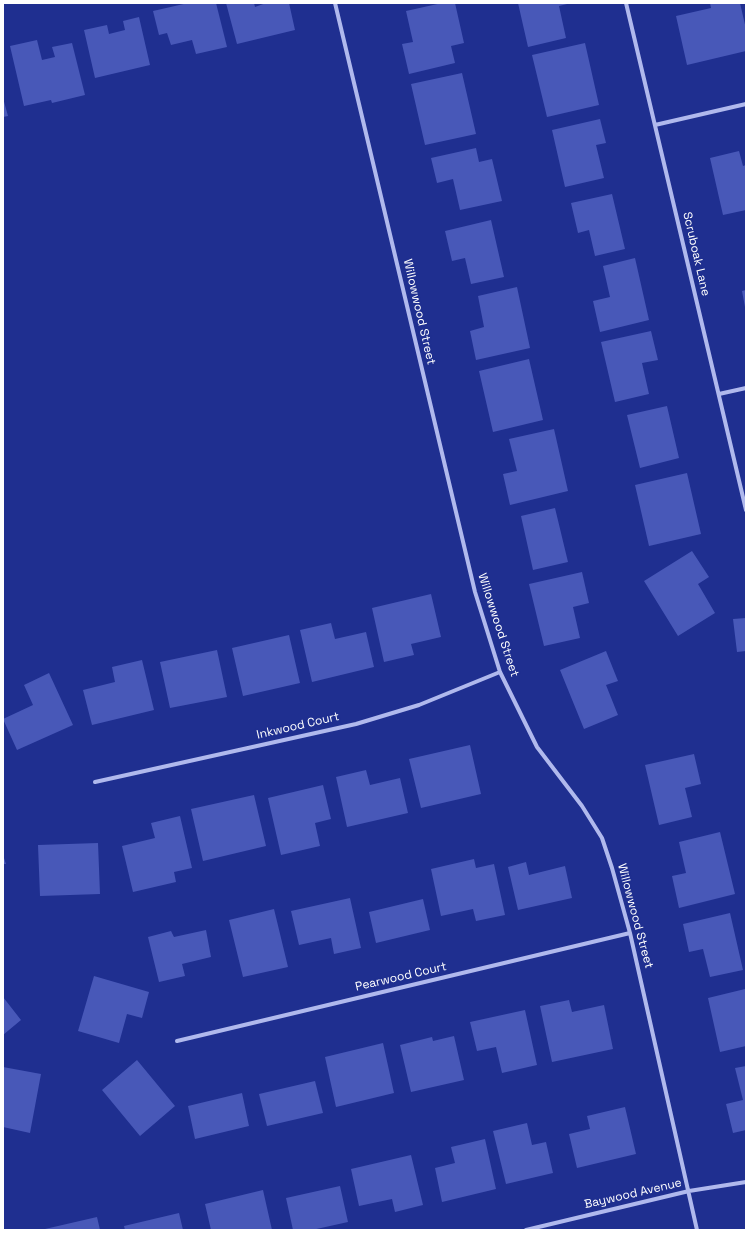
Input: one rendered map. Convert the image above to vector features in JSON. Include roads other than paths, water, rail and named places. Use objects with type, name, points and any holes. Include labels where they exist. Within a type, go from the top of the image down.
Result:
[{"type":"street","name":"Willowwood Street","points":[[335,3],[475,592],[500,672],[537,747],[582,806],[602,838],[630,933],[697,1230]]},
{"type":"street","name":"Scruboak Lane","points":[[626,3],[746,510]]},
{"type":"street","points":[[655,125],[746,104]]},
{"type":"street","points":[[719,394],[746,388]]},
{"type":"street","name":"Inkwood Court","points":[[95,782],[356,724],[419,704],[500,672]]},
{"type":"street","name":"Pearwood Court","points":[[177,1041],[630,933]]},
{"type":"street","name":"Baywood Avenue","points":[[526,1230],[689,1191],[746,1182]]}]
